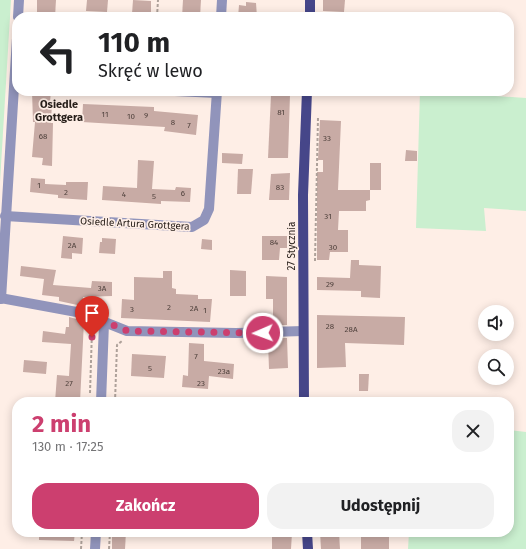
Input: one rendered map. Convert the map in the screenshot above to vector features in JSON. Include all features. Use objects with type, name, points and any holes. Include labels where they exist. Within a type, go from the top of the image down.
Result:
[{"type":"main road","points":[[310,0],[310,12]]},
{"type":"main road","name":"27 Stycznia","points":[[304,397],[303,195],[307,96]]},
{"type":"main road","points":[[307,537],[308,549]]},
{"type":"street","points":[[19,12],[20,0]]},
{"type":"street","points":[[221,12],[222,0]]},
{"type":"street","points":[[13,96],[0,298],[82,313],[104,323],[128,331],[236,333],[303,331]]},
{"type":"street","name":"Osiedle Artura Grottgera","points":[[5,216],[192,228],[204,220],[209,209],[217,96]]},
{"type":"street","points":[[101,397],[104,323]]},
{"type":"street","points":[[95,549],[96,537]]},
{"type":"path","points":[[157,12],[158,0]]},
{"type":"path","points":[[82,313],[84,318],[91,322],[92,326],[89,395]]},
{"type":"path","points":[[115,397],[117,345],[120,342],[128,342]]},
{"type":"path","points":[[81,549],[82,537]]},
{"type":"path","points":[[109,549],[110,537]]},
{"type":"green space","points":[[0,0],[11,0],[0,182]]},
{"type":"green space","points":[[420,96],[496,96],[526,98],[526,211],[484,208],[486,231],[416,228]]},
{"type":"green space","points":[[514,431],[526,432],[526,549],[408,549],[409,537],[514,537]]},
{"type":"building","points":[[37,0],[56,0],[55,12],[37,12]]},
{"type":"building","points":[[87,0],[108,0],[107,12],[86,11]]},
{"type":"building","points":[[133,0],[151,1],[151,12],[132,12]]},
{"type":"building","points":[[183,0],[201,0],[200,12],[182,12]]},
{"type":"building","points":[[323,0],[345,0],[344,12],[323,11]]},
{"type":"building","points":[[246,2],[256,3],[257,12],[238,12],[239,5],[246,6]]},
{"type":"building","points":[[32,96],[51,96],[50,102],[52,102],[51,123],[53,123],[52,166],[42,165],[43,158],[32,157],[35,122],[33,122]]},
{"type":"building","points":[[271,96],[290,96],[288,158],[268,158]]},
{"type":"building","points":[[83,104],[154,107],[154,111],[198,115],[196,135],[164,131],[165,127],[82,122]]},
{"type":"building","points":[[320,120],[341,121],[338,190],[370,190],[370,200],[366,201],[366,211],[339,211],[338,230],[348,230],[348,252],[330,252],[329,260],[317,260],[317,172],[323,172],[323,160],[318,160]]},
{"type":"building","points":[[406,150],[417,151],[417,161],[405,161]]},
{"type":"building","points":[[222,153],[243,154],[242,164],[222,163]]},
{"type":"building","points":[[138,160],[154,161],[152,189],[175,190],[176,187],[191,188],[190,202],[161,201],[161,204],[102,200],[103,186],[137,188]]},
{"type":"building","points":[[370,163],[381,163],[381,190],[370,190]]},
{"type":"building","points":[[238,169],[253,169],[251,194],[237,194]]},
{"type":"building","points":[[290,173],[289,200],[269,200],[271,174]]},
{"type":"building","points":[[31,178],[45,179],[45,184],[66,185],[66,182],[88,182],[87,200],[58,198],[58,195],[30,192]]},
{"type":"building","points":[[63,236],[83,238],[82,254],[72,253],[72,259],[61,258]]},
{"type":"building","points":[[262,236],[287,236],[287,248],[280,248],[279,260],[262,260]]},
{"type":"building","points":[[102,238],[116,239],[115,254],[99,253]]},
{"type":"building","points":[[202,239],[212,240],[212,250],[201,249]]},
{"type":"building","points":[[351,260],[359,260],[359,265],[381,266],[380,298],[361,297],[361,291],[317,290],[317,277],[350,278]]},
{"type":"building","points":[[21,266],[56,270],[53,285],[91,288],[92,281],[112,282],[112,296],[83,297],[82,306],[59,301],[59,297],[42,295],[44,279],[20,276]]},
{"type":"building","points":[[230,270],[246,271],[246,296],[230,296]]},
{"type":"building","points":[[163,271],[172,271],[172,288],[176,289],[176,294],[198,295],[198,299],[212,299],[210,322],[121,318],[122,299],[134,300],[134,277],[163,278]]},
{"type":"building","points":[[266,276],[287,277],[287,325],[273,325],[273,299],[266,299]]},
{"type":"building","points":[[317,315],[405,317],[404,345],[345,343],[346,367],[317,368]]},
{"type":"building","points":[[69,317],[84,321],[80,397],[55,397],[57,375],[69,376],[71,344],[42,342],[43,331],[65,334],[66,327],[69,327]]},
{"type":"building","points":[[274,338],[287,338],[288,368],[269,369],[268,342],[274,342]]},
{"type":"building","points":[[189,343],[204,344],[204,361],[234,364],[233,379],[209,376],[208,389],[182,387],[183,375],[188,376]]},
{"type":"building","points":[[132,354],[166,356],[164,378],[131,376]]},
{"type":"building","points":[[24,360],[47,362],[46,374],[23,372]]},
{"type":"building","points":[[359,374],[369,374],[368,391],[359,391]]},
{"type":"building","points":[[39,537],[74,537],[74,541],[39,540]]},
{"type":"building","points":[[112,537],[126,537],[125,549],[112,549]]},
{"type":"building","points":[[272,537],[292,537],[291,549],[272,549]]},
{"type":"building","points":[[320,537],[339,537],[340,549],[321,549]]},
{"type":"building","points":[[361,537],[389,537],[389,549],[361,549]]},
{"type":"district","name":"Osiedle Grottgera","points":[[59,110]]},
{"type":"route","points":[[92,337],[91,322],[84,318],[82,313],[104,323],[128,331],[263,333]]}]
